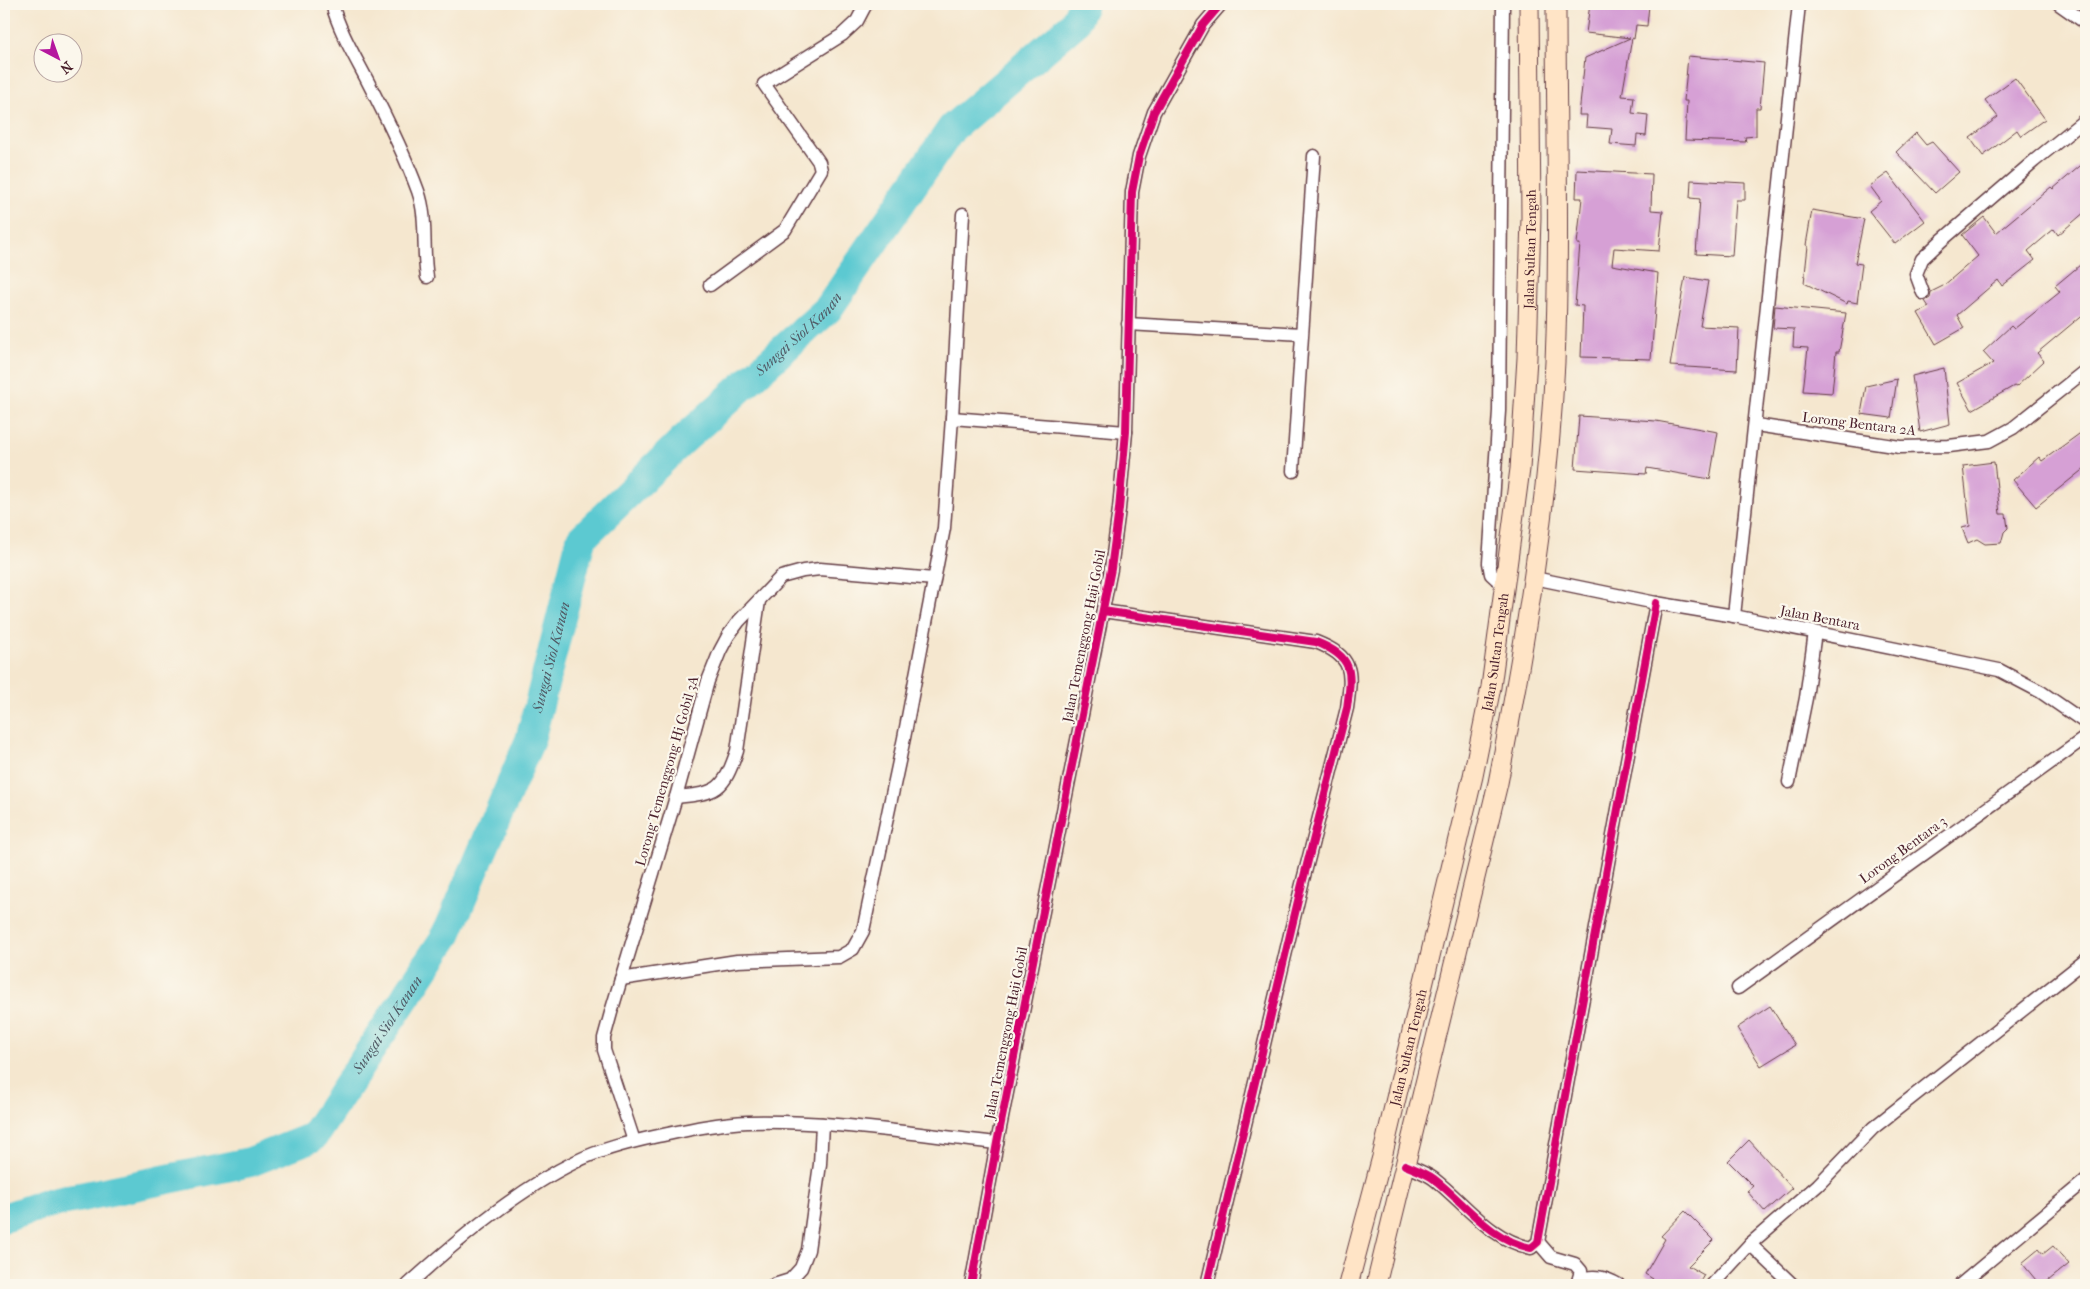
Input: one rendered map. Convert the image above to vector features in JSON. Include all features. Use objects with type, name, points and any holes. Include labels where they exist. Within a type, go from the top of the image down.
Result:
[{"type":"main road","name":"Jalan Sultan Tengah","points":[[1348,1285],[1384,1147],[1473,776],[1491,687],[1520,469],[1527,358],[1530,217],[1529,4]]},
{"type":"main road","name":"Jalan Sultan Tengah","points":[[1376,1285],[1498,783],[1514,701],[1534,578],[1546,477],[1555,362],[1556,4]]},
{"type":"street","points":[[332,4],[341,29],[378,102],[418,192],[425,226],[424,255],[427,277]]},
{"type":"street","points":[[710,285],[785,230],[821,170],[819,162],[764,84],[842,35],[857,20],[866,4]]},
{"type":"street","name":"Jalan Temenggong Haji Gobil","points":[[971,1285],[997,1143],[1103,611],[1119,509],[1126,432],[1132,192],[1139,156],[1154,112],[1203,26],[1221,4]]},
{"type":"street","points":[[1503,4],[1499,412],[1489,562],[1491,574],[1504,586]]},
{"type":"street","points":[[1734,616],[1756,425],[1799,4]]},
{"type":"street","points":[[2059,4],[2086,23]]},
{"type":"street","points":[[1923,293],[1916,274],[1922,259],[1982,205],[2086,119]]},
{"type":"street","points":[[1293,471],[1314,156]]},
{"type":"street","points":[[621,979],[737,961],[839,957],[854,949],[863,931],[904,738],[944,528],[963,214]]},
{"type":"street","points":[[1128,324],[1302,334]]},
{"type":"street","name":"Lorong Bentara 2A","points":[[1756,425],[1900,446],[1950,446],[1989,440],[2012,428],[2086,370]]},
{"type":"street","points":[[952,418],[1126,432]]},
{"type":"street","name":"Lorong Temenggong Hj Gobil 3A","points":[[634,1142],[604,1050],[604,1038],[676,797],[708,681],[728,636],[739,621],[781,577],[803,571],[837,569],[934,580]]},
{"type":"street","name":"Jalan Bentara","points":[[1534,578],[1656,603],[1815,632],[1999,670],[2041,692],[2086,723]]},
{"type":"street","points":[[676,797],[701,795],[715,790],[724,782],[731,767],[737,751],[759,601]]},
{"type":"street","points":[[1405,1166],[1432,1177],[1499,1237],[1519,1246],[1531,1248],[1538,1242],[1656,603]]},
{"type":"street","points":[[1103,611],[1316,642],[1332,649],[1344,658],[1350,672],[1351,683],[1347,708],[1301,888],[1207,1285]]},
{"type":"street","points":[[1789,782],[1806,698],[1815,632]]},
{"type":"street","name":"Lorong Bentara 3","points":[[1738,988],[2086,737]]},
{"type":"street","points":[[1712,1285],[1750,1244],[1818,1185],[1872,1128],[2086,960]]},
{"type":"street","points":[[408,1285],[455,1243],[545,1179],[576,1162],[634,1142],[688,1130],[747,1122],[822,1124],[997,1143]]},
{"type":"street","points":[[774,1285],[790,1280],[801,1268],[808,1250],[820,1164],[822,1124]]},
{"type":"street","points":[[1960,1285],[2086,1180]]},
{"type":"street","points":[[1538,1242],[1551,1257],[1575,1264],[1581,1271],[1578,1282]]},
{"type":"street","points":[[1750,1244],[1793,1285]]},
{"type":"street","points":[[1578,1282],[1594,1275],[1619,1285]]},
{"type":"building","points":[[1590,4],[1649,5],[1647,26],[1636,25],[1634,39],[1632,38],[1622,96],[1634,97],[1632,113],[1648,115],[1646,136],[1637,135],[1636,146],[1610,144],[1612,129],[1586,127],[1587,115],[1579,115],[1585,58],[1630,38],[1586,33]]},
{"type":"building","points":[[1688,56],[1764,63],[1760,108],[1756,108],[1756,136],[1745,137],[1746,142],[1685,140],[1687,101],[1684,101]]},
{"type":"building","points":[[2015,78],[2045,119],[2021,136],[2017,130],[1983,156],[1970,138],[1998,117],[1985,100]]},
{"type":"building","points":[[1916,133],[1926,145],[1932,142],[1959,172],[1935,193],[1896,152]]},
{"type":"building","points":[[2086,161],[2086,211],[2058,235],[2054,229],[2028,251],[2035,260],[2002,286],[1998,280],[1957,315],[1964,328],[1936,344],[1918,313],[1929,307],[1925,301],[1930,298],[1931,292],[1943,286],[1978,256],[1962,235],[1984,217],[1996,233],[2051,187],[2053,189]]},
{"type":"building","points":[[1577,170],[1652,174],[1651,210],[1663,211],[1659,251],[1614,248],[1612,265],[1658,273],[1651,359],[1581,357],[1583,306],[1575,305],[1580,244],[1577,244],[1582,198],[1576,198]]},
{"type":"building","points":[[1888,173],[1925,221],[1895,244],[1869,211],[1881,201],[1870,186]]},
{"type":"building","points":[[1691,180],[1745,183],[1745,200],[1736,200],[1732,256],[1696,254],[1700,199],[1690,198]]},
{"type":"building","points":[[1812,210],[1864,219],[1855,263],[1862,264],[1857,303],[1848,301],[1847,304],[1804,283],[1808,246],[1806,245]]},
{"type":"building","points":[[2086,260],[2086,312],[2037,353],[2044,361],[2016,387],[2014,386],[1972,410],[1957,383],[1993,363],[1983,352],[2011,326],[2014,329],[2060,292],[2055,286]]},
{"type":"building","points":[[1685,277],[1708,281],[1700,326],[1739,328],[1737,370],[1670,366]]},
{"type":"building","points":[[1775,306],[1846,313],[1839,352],[1836,352],[1832,393],[1803,391],[1808,348],[1793,347],[1794,329],[1773,328]]},
{"type":"building","points":[[1944,368],[1950,424],[1920,432],[1912,376]]},
{"type":"building","points":[[1897,379],[1891,418],[1861,414],[1866,386]]},
{"type":"building","points":[[1579,416],[1656,421],[1718,432],[1710,479],[1647,468],[1646,474],[1575,469]]},
{"type":"building","points":[[2086,429],[2086,467],[2036,507],[2013,480],[2039,457],[2042,461]]},
{"type":"building","points":[[1994,462],[2000,514],[2006,514],[2008,528],[2004,532],[2001,543],[1985,544],[1977,539],[1968,543],[1962,528],[1970,526],[1963,466]]},
{"type":"building","points":[[1770,1006],[1795,1045],[1761,1066],[1737,1028]]},
{"type":"building","points":[[1749,1140],[1792,1188],[1765,1212],[1747,1191],[1753,1186],[1728,1161]]},
{"type":"building","points":[[1685,1211],[1714,1240],[1688,1266],[1704,1275],[1698,1285],[1650,1285],[1653,1279],[1645,1274],[1665,1239],[1661,1236]]},
{"type":"building","points":[[2053,1246],[2069,1264],[2043,1285],[2040,1285],[2022,1263],[2039,1249],[2043,1254]]},
{"type":"waterway","name":"Sungai Siol Kanan","points":[[4,1218],[42,1205],[250,1162],[313,1137],[446,936],[530,740],[581,539],[682,441],[828,309],[952,128],[1074,24],[1083,4]]},
{"type":"cycle path","points":[[971,1285],[997,1143],[1111,569],[1126,432],[1132,192],[1139,156],[1154,112],[1203,25],[1221,4]]},
{"type":"cycle path","points":[[1405,1165],[1434,1179],[1479,1220],[1503,1237],[1531,1248],[1538,1242],[1656,603]]},
{"type":"cycle path","points":[[1103,611],[1316,642],[1338,653],[1348,667],[1350,684],[1347,708],[1301,888],[1207,1285]]}]
